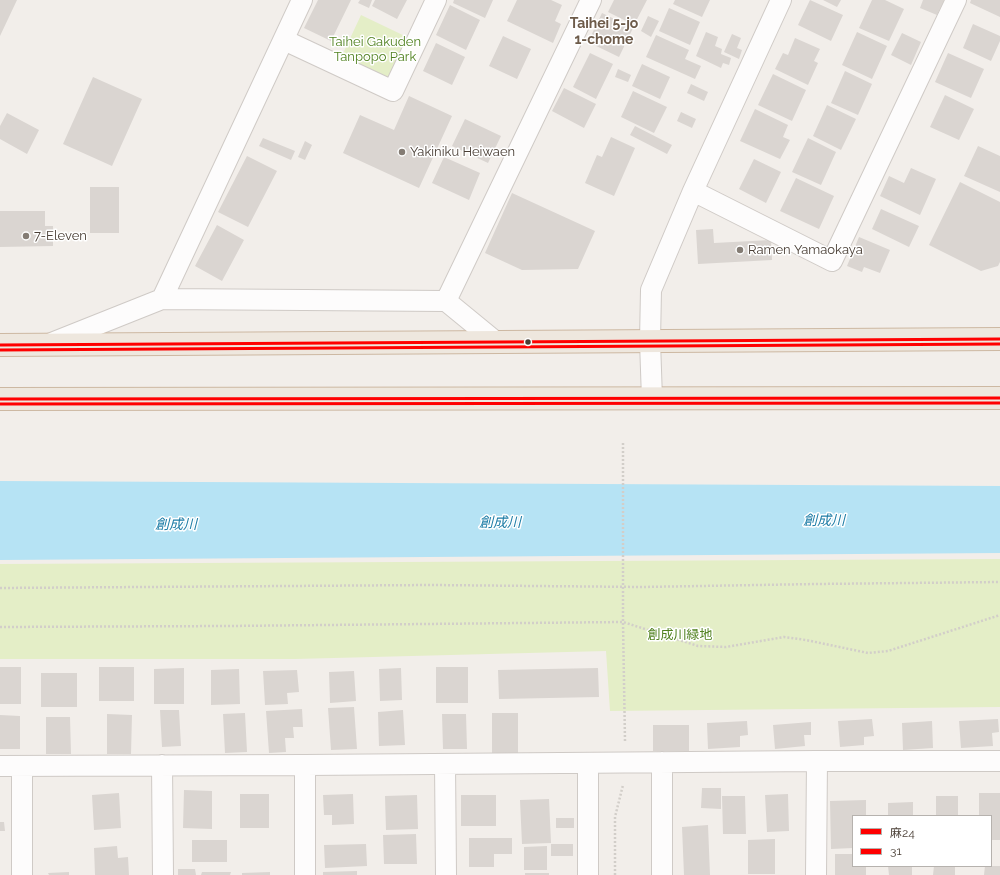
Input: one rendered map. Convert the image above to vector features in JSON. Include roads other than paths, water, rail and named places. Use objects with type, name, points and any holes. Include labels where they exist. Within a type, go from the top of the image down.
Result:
[{"type":"highway","points":[[0,345],[1000,339]]},
{"type":"highway","points":[[0,399],[1000,398]]},
{"type":"street","points":[[162,299],[302,0]]},
{"type":"street","points":[[284,40],[393,91],[436,0]]},
{"type":"street","points":[[446,301],[591,0]]},
{"type":"street","points":[[652,399],[650,341],[651,290],[693,191],[781,0]]},
{"type":"street","points":[[693,191],[832,261],[956,0]]},
{"type":"street","points":[[47,345],[162,299],[446,301],[496,342]]},
{"type":"street","points":[[816,875],[817,761]]},
{"type":"street","points":[[0,766],[1000,761]]},
{"type":"street","points":[[662,762],[662,875]]},
{"type":"street","points":[[588,763],[588,875]]},
{"type":"street","points":[[445,764],[446,875]]},
{"type":"street","points":[[162,765],[162,875]]},
{"type":"street","points":[[305,765],[305,875]]},
{"type":"street","points":[[22,766],[22,875]]},
{"type":"water","name":"創成川","points":[[0,481],[1000,486],[1000,553],[0,560]]},
{"type":"place","name":"Yakiniku Heiwaen","points":[[402,152]]},
{"type":"place","name":"7-Eleven","points":[[26,236]]},
{"type":"place","name":"Ramen Yamaokaya","points":[[740,250]]},
{"type":"district","name":"Taihei 5-jo 1-chome","points":[[604,32]]},
{"type":"park label","name":"Taihei Gakuden Tanpopo Park","points":[[375,50]]},
{"type":"park label","name":"創成川緑地","points":[[680,635]]}]
